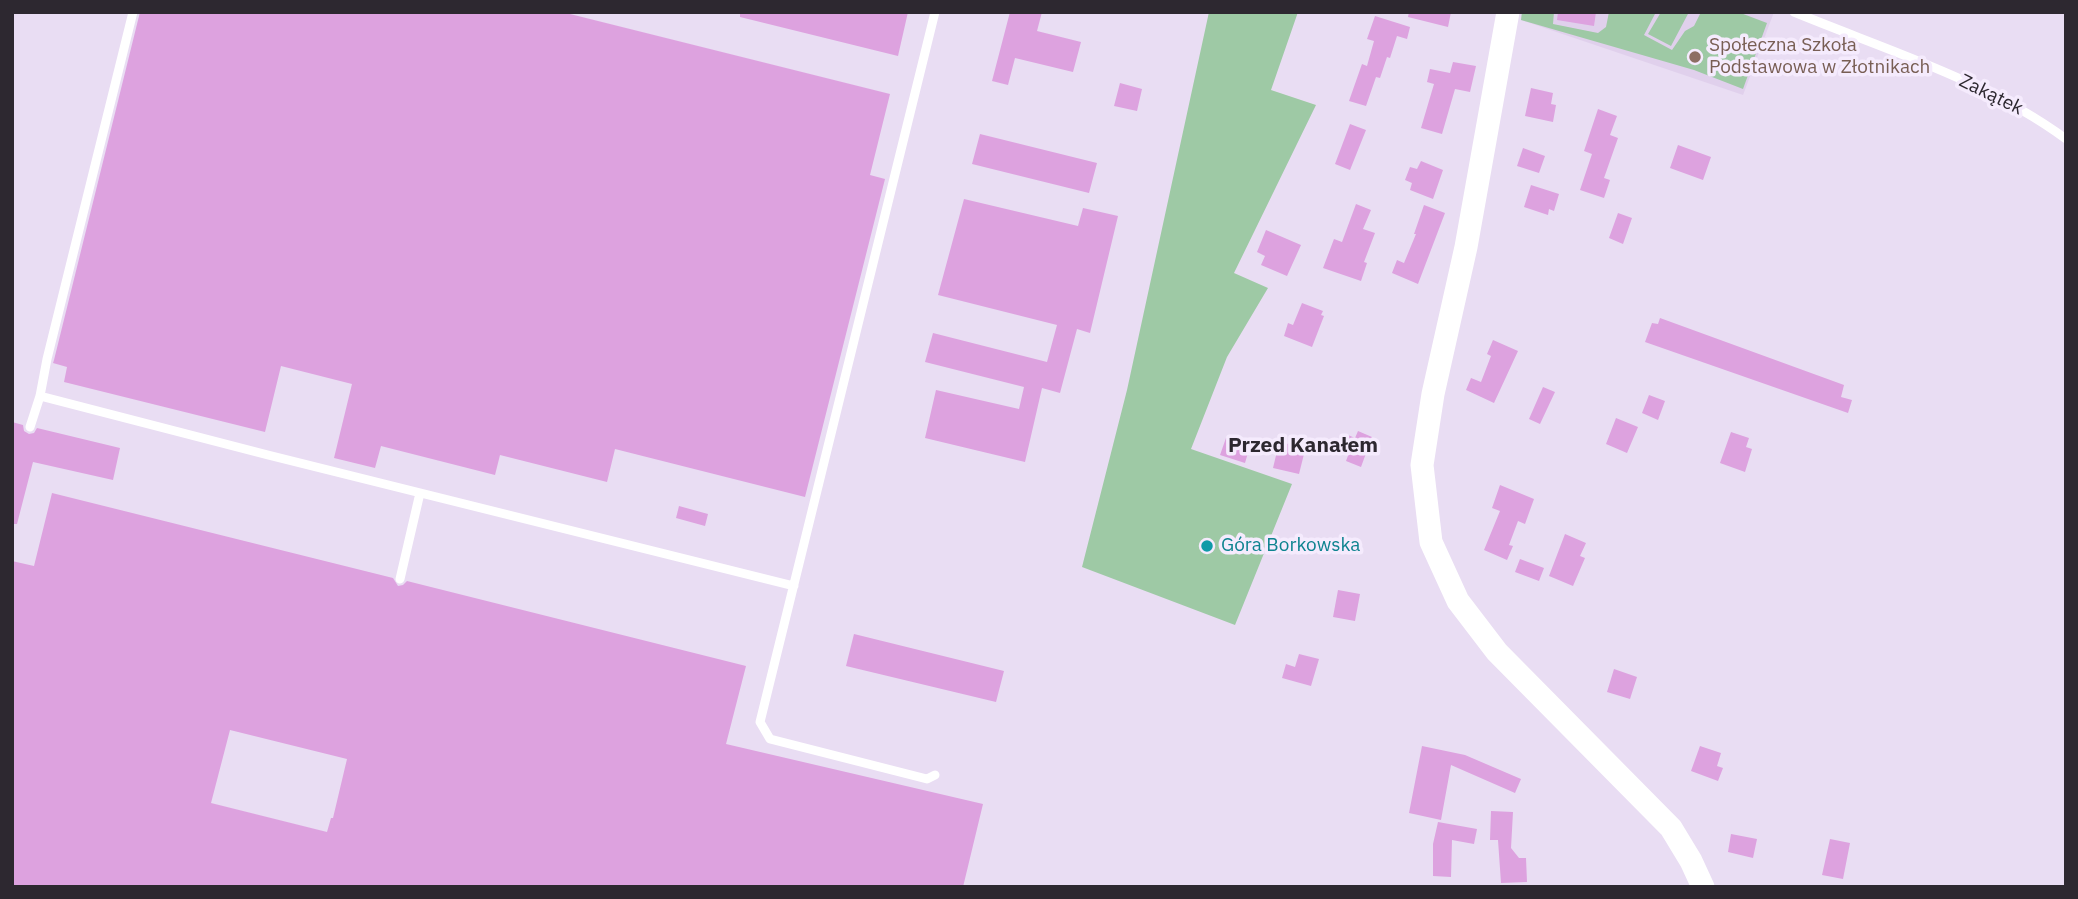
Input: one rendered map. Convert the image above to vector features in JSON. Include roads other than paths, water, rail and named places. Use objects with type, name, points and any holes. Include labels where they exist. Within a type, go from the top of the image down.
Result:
[{"type":"street","points":[[1507,12],[1466,247],[1433,394],[1422,465],[1431,542],[1458,601],[1497,652],[1671,828],[1703,887]]},
{"type":"lane","points":[[30,427],[40,396],[133,12]]},
{"type":"lane","points":[[934,775],[928,779],[770,738],[761,722],[935,12]]},
{"type":"lane","name":"Zakątek","points":[[1794,12],[1964,81],[2036,117],[2066,139]]},
{"type":"lane","points":[[40,396],[794,586]]},
{"type":"lane","points":[[400,579],[420,493]]},
{"type":"place","name":"Społeczna Szkoła Podstawowa w Złotnikach","points":[[1695,57]]},
{"type":"place","name":"Góra Borkowska","points":[[1207,546]]},
{"type":"district","name":"Przed Kanałem","points":[[1303,446]]}]
